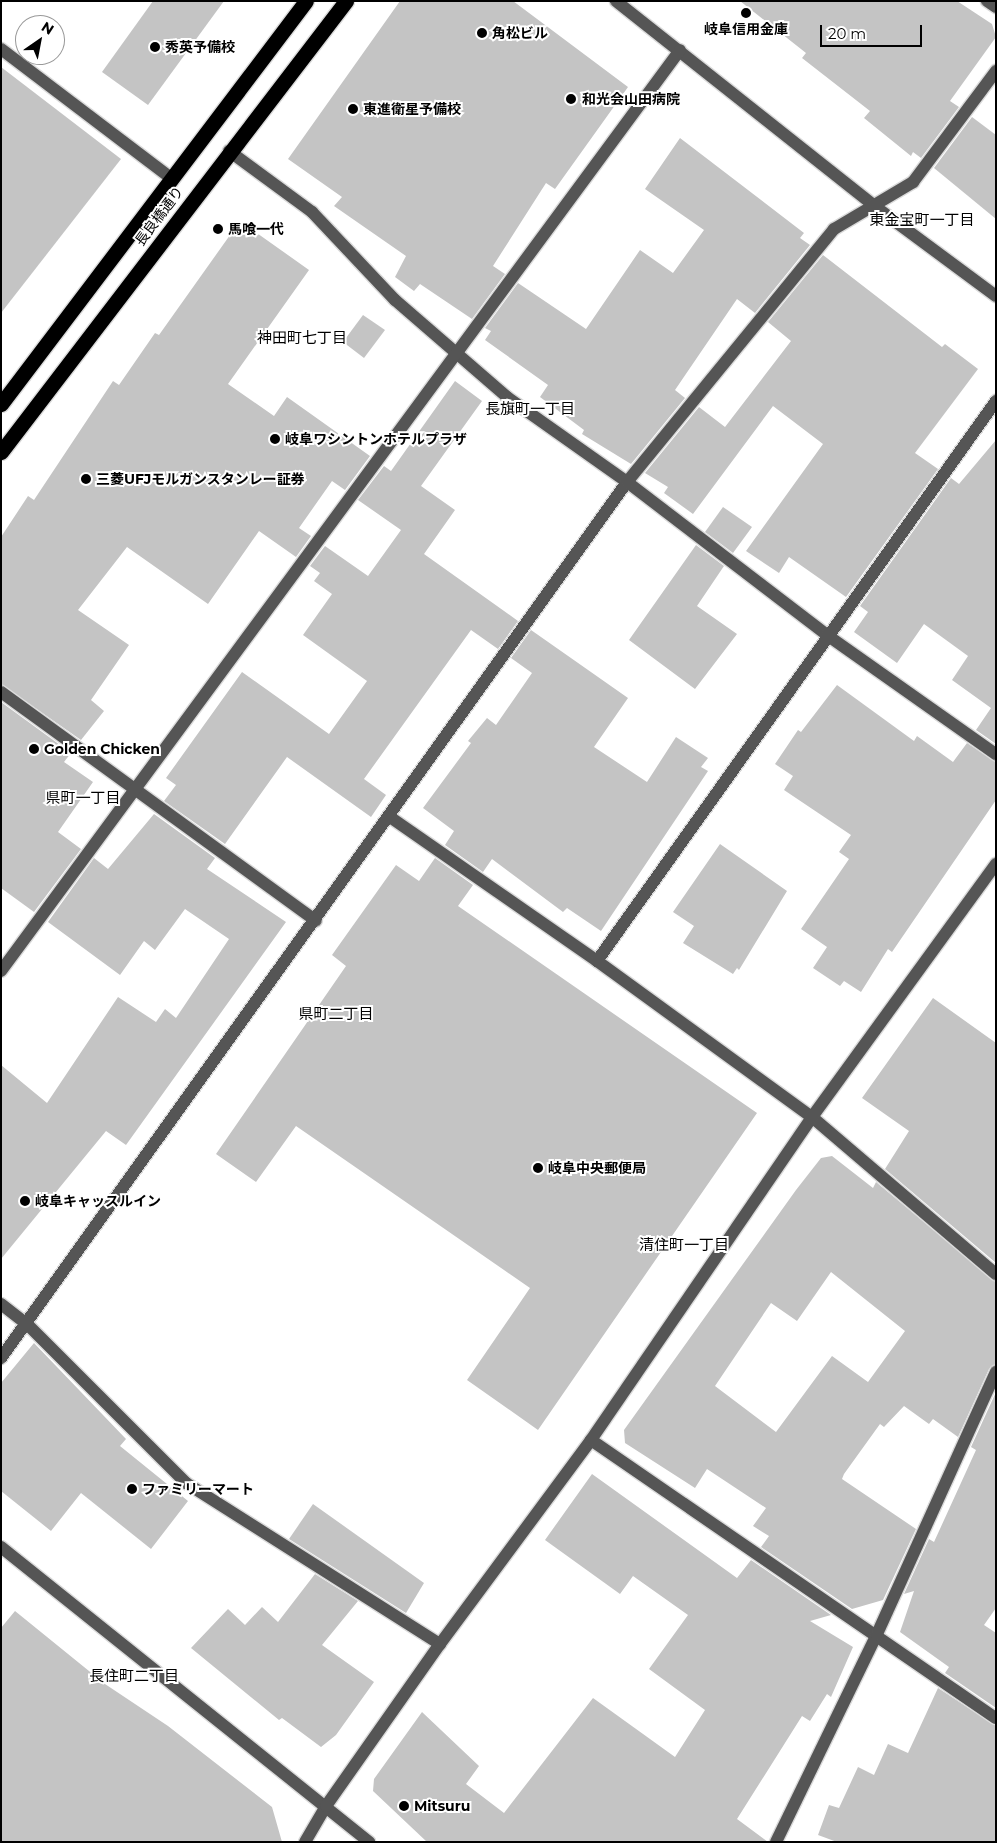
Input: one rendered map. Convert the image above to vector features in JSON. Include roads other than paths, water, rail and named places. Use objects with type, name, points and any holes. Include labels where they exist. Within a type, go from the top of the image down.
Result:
[{"type":"highway","name":"長良橋通り","points":[[1,404],[306,1]]},
{"type":"highway","name":"長良橋通り","points":[[1,452],[229,151],[346,1]]},
{"type":"street","points":[[616,1],[873,205],[996,296]]},
{"type":"street","points":[[987,1],[996,7]]},
{"type":"street","points":[[1,48],[172,179]]},
{"type":"street","points":[[1,971],[135,792],[454,353],[680,50]]},
{"type":"street","points":[[1,1358],[316,921],[627,482],[834,229],[913,182],[996,71]]},
{"type":"street","points":[[229,151],[312,212],[395,300],[507,397],[627,482],[827,635],[996,754]]},
{"type":"street","points":[[598,960],[827,635],[996,401]]},
{"type":"street","points":[[1,692],[135,792],[316,921]]},
{"type":"street","points":[[390,817],[598,960],[812,1117],[996,1274]]},
{"type":"street","points":[[305,1842],[326,1806],[440,1644],[591,1440],[812,1117],[996,864]]},
{"type":"street","points":[[1,1304],[27,1324],[186,1483],[440,1644]]},
{"type":"street","points":[[776,1842],[877,1634],[996,1372]]},
{"type":"street","points":[[591,1440],[877,1634],[996,1718]]},
{"type":"street","points":[[1,1547],[369,1842]]},
{"type":"place","name":"岐阜信用金庫","points":[[746,13]]},
{"type":"place","name":"角松ビル","points":[[482,33]]},
{"type":"place","name":"秀英予備校","points":[[155,47]]},
{"type":"place","name":"和光会山田病院","points":[[571,99]]},
{"type":"place","name":"東進衛星予備校","points":[[353,109]]},
{"type":"place","name":"馬喰一代","points":[[218,229]]},
{"type":"place","name":"岐阜ワシントンホテルプラザ","points":[[275,439]]},
{"type":"place","name":"三菱UFJモルガンスタンレー証券","points":[[86,479]]},
{"type":"place","name":"Golden Chicken","points":[[34,749]]},
{"type":"place","name":"岐阜中央郵便局","points":[[538,1168]]},
{"type":"place","name":"岐阜キャッスルイン","points":[[25,1201]]},
{"type":"place","name":"ファミリーマート","points":[[132,1489]]},
{"type":"place","name":"Mitsuru","points":[[404,1806]]},
{"type":"district","name":"東金宝町一丁目","points":[[922,220]]},
{"type":"district","name":"神田町七丁目","points":[[302,338]]},
{"type":"district","name":"長旗町一丁目","points":[[530,409]]},
{"type":"district","name":"県町一丁目","points":[[83,798]]},
{"type":"district","name":"県町二丁目","points":[[336,1014]]},
{"type":"district","name":"清住町一丁目","points":[[684,1245]]},
{"type":"district","name":"長住町二丁目","points":[[134,1676]]}]
